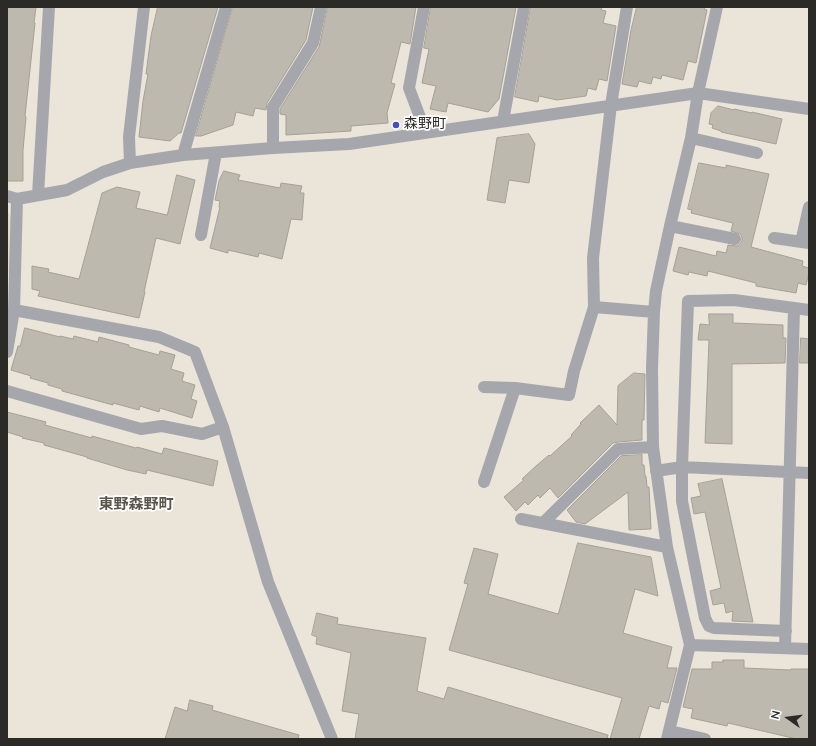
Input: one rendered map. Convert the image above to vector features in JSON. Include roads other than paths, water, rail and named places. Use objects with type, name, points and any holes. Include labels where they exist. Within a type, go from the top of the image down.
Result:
[{"type":"street","points":[[38,195],[48,7]]},
{"type":"street","points":[[130,163],[129,137],[144,7]]},
{"type":"street","points":[[183,155],[226,7]]},
{"type":"street","points":[[273,148],[274,107],[313,43],[321,7]]},
{"type":"street","points":[[424,7],[409,88],[426,133]]},
{"type":"street","points":[[503,121],[524,7]]},
{"type":"street","points":[[484,387],[515,388],[569,394],[574,371],[594,307],[593,258],[611,105],[627,7]]},
{"type":"street","points":[[705,739],[669,735],[690,645],[668,546],[656,471],[653,447],[652,369],[656,292],[691,138],[698,92],[717,7]]},
{"type":"street","points":[[7,352],[9,332],[14,310],[12,198],[67,190],[103,172],[130,163],[183,155],[349,144],[698,92],[809,108]]},
{"type":"street","points":[[691,138],[757,153]]},
{"type":"street","points":[[201,235],[216,153]]},
{"type":"street","points":[[774,238],[805,242],[809,207]]},
{"type":"street","points":[[670,226],[735,239]]},
{"type":"street","points":[[786,631],[714,628],[709,626],[705,618],[682,501],[688,301],[734,300],[809,310]]},
{"type":"street","points":[[594,307],[654,312]]},
{"type":"street","points":[[785,648],[794,308]]},
{"type":"street","points":[[14,310],[159,337],[194,352],[222,427],[268,582],[332,739]]},
{"type":"street","points":[[484,482],[515,388]]},
{"type":"street","points":[[7,391],[141,429],[162,426],[202,434],[222,427]]},
{"type":"street","points":[[543,523],[618,449],[653,447]]},
{"type":"street","points":[[656,471],[682,467],[809,473]]},
{"type":"street","points":[[521,519],[668,546]]},
{"type":"street","points":[[690,645],[809,648]]},
{"type":"place","name":"森野町","points":[[396,125]]},
{"type":"district","name":"東野森野町","points":[[136,505]]}]
